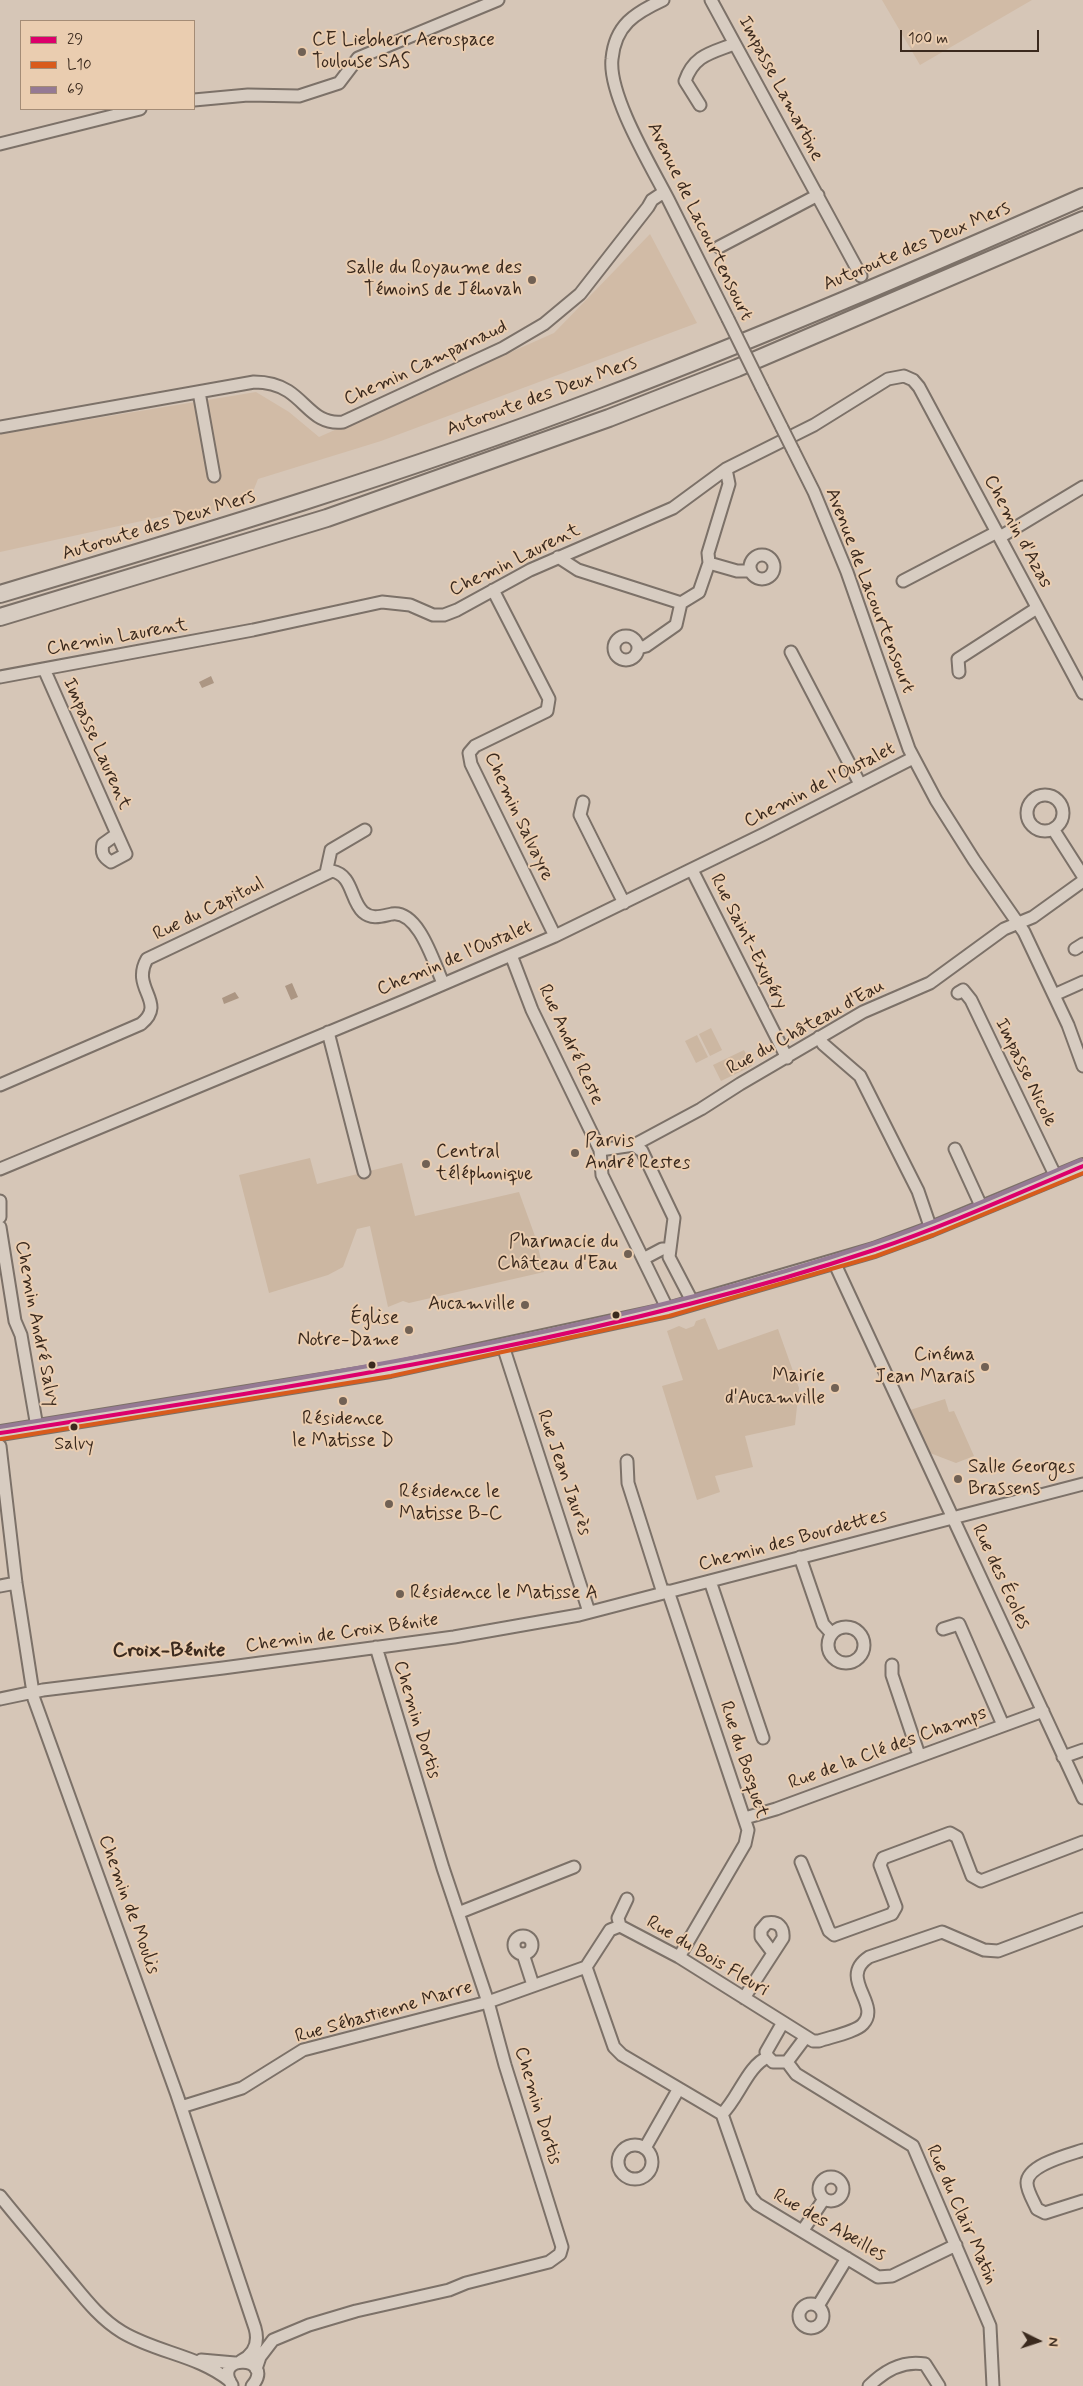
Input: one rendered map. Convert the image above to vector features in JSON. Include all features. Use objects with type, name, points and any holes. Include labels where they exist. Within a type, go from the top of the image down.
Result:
[{"type":"highway","name":"Autoroute des Deux Mers","points":[[0,594],[231,526],[320,497],[600,398],[870,291],[1083,197]]},
{"type":"highway","points":[[0,617],[327,518],[609,418],[737,368],[1083,220]]},
{"type":"main road","points":[[0,1433],[373,1373],[668,1310],[834,1262],[931,1229],[1083,1166]]},
{"type":"street","points":[[195,100],[248,95],[299,96],[339,83],[358,58],[498,0]]},
{"type":"street","name":"Avenue de Lacourtensourt","points":[[663,0],[636,13],[623,26],[615,43],[612,77],[620,100],[814,492],[847,572],[913,758],[936,800],[974,860],[1018,923],[1054,995],[1083,1066]]},
{"type":"street","name":"Impasse Lamartine","points":[[711,0],[861,276]]},
{"type":"street","points":[[700,105],[685,81],[690,67],[704,55],[734,44]]},
{"type":"street","points":[[0,144],[136,110]]},
{"type":"street","points":[[719,247],[818,195]]},
{"type":"street","name":"Chemin Camparnaud","points":[[0,427],[254,382],[268,382],[289,391],[319,418],[334,423],[343,422],[503,348],[544,324],[580,294],[648,208],[652,200],[667,197]]},
{"type":"street","name":"Chemin Laurent","points":[[0,677],[253,630],[382,602],[399,602],[433,615],[444,615],[558,557],[673,508],[726,469],[814,425],[888,379],[904,376],[913,380],[919,387]]},
{"type":"street","name":"Chemin d'Azas","points":[[919,387],[1083,693]]},
{"type":"street","points":[[199,392],[214,476]]},
{"type":"street","points":[[558,557],[578,570],[681,602],[699,592],[708,563],[708,553],[729,484],[726,469]]},
{"type":"street","points":[[903,581],[999,534],[1083,487]]},
{"type":"street","points":[[708,563],[736,571],[751,571]]},
{"type":"street","name":"Chemin Salvayre","points":[[492,590],[549,699],[547,711],[475,746],[469,753],[471,764],[555,936]]},
{"type":"street","points":[[638,648],[646,646],[676,626],[681,602]]},
{"type":"street","points":[[959,672],[958,659],[1037,608]]},
{"type":"street","points":[[792,652],[860,784]]},
{"type":"street","name":"Impasse Laurent","points":[[44,669],[117,834]]},
{"type":"street","name":"Chemin de l'Oustalet","points":[[0,1169],[555,936],[692,870],[913,758]]},
{"type":"street","points":[[583,802],[580,815],[624,903]]},
{"type":"street","points":[[1054,829],[1083,876]]},
{"type":"street","points":[[326,873],[332,850],[365,830]]},
{"type":"street","name":"Rue Saint-Exupéry","points":[[692,870],[786,1058]]},
{"type":"street","points":[[326,873],[332,871],[339,872],[345,878],[360,909],[365,914],[377,917],[400,914],[410,918],[418,928],[443,984]]},
{"type":"street","name":"Rue du Capitoul","points":[[0,1085],[142,1024],[148,1019],[152,1006],[141,977],[142,968],[147,959],[212,930],[250,909],[326,873]]},
{"type":"street","name":"Rue du Château d'Eau","points":[[600,1150],[634,1145],[701,1109],[819,1037],[877,1005],[930,983],[1004,929],[1051,906],[1083,881]]},
{"type":"street","name":"Rue André Reste","points":[[511,955],[532,1010],[600,1150]]},
{"type":"street","points":[[1054,995],[1083,982]]},
{"type":"street","name":"Impasse Nicole","points":[[958,993],[963,990],[971,1000],[1056,1177]]},
{"type":"street","points":[[328,1032],[364,1172]]},
{"type":"street","points":[[819,1037],[823,1044],[860,1076],[918,1191],[931,1229]]},
{"type":"street","points":[[634,1145],[642,1151],[674,1218],[669,1257],[692,1303]]},
{"type":"street","points":[[955,1149],[982,1208]]},
{"type":"street","points":[[600,1150],[602,1175],[668,1310]]},
{"type":"street","points":[[0,1201],[0,1217]]},
{"type":"street","name":"Chemin André Salvy","points":[[0,1227],[15,1321],[22,1335],[37,1427]]},
{"type":"street","points":[[643,1259],[662,1249],[670,1249]]},
{"type":"street","name":"Rue des Écoles","points":[[834,1262],[1083,1798]]},
{"type":"street","name":"Rue Jean Jaurès","points":[[503,1346],[590,1612]]},
{"type":"street","name":"Chemin de Moulis","points":[[0,1446],[16,1584],[32,1692],[181,2107],[257,2334],[253,2352],[238,2362]]},
{"type":"street","name":"Rue du Bosquet","points":[[627,1460],[628,1483],[748,1830],[745,1844],[680,1957]]},
{"type":"street","name":"Chemin des Bourdettes","points":[[511,1627],[590,1612],[952,1517],[989,1510],[1083,1484]]},
{"type":"street","points":[[800,1557],[823,1624],[832,1634]]},
{"type":"street","points":[[710,1581],[763,1738]]},
{"type":"street","points":[[0,1586],[16,1584]]},
{"type":"street","points":[[943,1629],[959,1624],[1004,1725]]},
{"type":"street","name":"Chemin de Croix Bénite","points":[[0,1699],[32,1692],[376,1647],[511,1627]]},
{"type":"street","name":"Chemin Dortis","points":[[252,2386],[260,2357],[273,2340],[286,2334],[356,2311],[431,2294],[549,2262],[560,2254],[562,2247],[488,2002],[458,1913],[376,1647]]},
{"type":"street","points":[[892,1665],[892,1675],[919,1756]]},
{"type":"street","name":"Rue de la Clé des Champs","points":[[745,1818],[776,1809],[1043,1711]]},
{"type":"street","points":[[1063,1757],[1083,1750]]},
{"type":"street","points":[[801,1862],[829,1931],[834,1935],[892,1914],[896,1907],[880,1865],[883,1858],[950,1833],[957,1837],[972,1876],[982,1880],[1083,1842]]},
{"type":"street","points":[[458,1913],[574,1867]]},
{"type":"street","points":[[620,1926],[618,1918],[627,1899]]},
{"type":"street","points":[[782,2024],[766,2052],[768,2058],[773,2062],[787,2062],[805,2038],[819,2041],[863,2024],[868,2016],[868,2009],[856,1975],[857,1968],[861,1962],[869,1957],[942,1932],[984,1950],[998,1951],[1083,1919]]},
{"type":"street","name":"Rue du Bois Fleuri","points":[[586,1967],[610,1930],[620,1926],[680,1957],[805,2038]]},
{"type":"street","points":[[744,1998],[773,1953]]},
{"type":"street","points":[[523,1954],[533,1985]]},
{"type":"street","points":[[488,2002],[586,1967],[614,2047],[622,2055],[678,2090],[722,2114],[733,2102],[755,2066],[768,2058]]},
{"type":"street","name":"Rue Sébastienne Marre","points":[[181,2107],[242,2088],[303,2050],[488,2002]]},
{"type":"street","name":"Rue du Clair Matin","points":[[787,2062],[796,2074],[913,2146],[990,2326],[992,2386]]},
{"type":"street","points":[[645,2148],[678,2090]]},
{"type":"street","name":"Rue des Abeilles","points":[[722,2114],[751,2197],[757,2204],[878,2276],[885,2278],[956,2245]]},
{"type":"street","points":[[1083,2150],[1035,2168],[1028,2176],[1027,2185],[1037,2209],[1045,2213],[1083,2201]]},
{"type":"street","points":[[0,2196],[90,2305],[108,2322],[136,2340],[192,2359],[216,2371],[232,2384]]},
{"type":"street","points":[[803,2230],[824,2199]]},
{"type":"street","points":[[818,2306],[847,2258]]},
{"type":"street","points":[[192,2359],[250,2363],[266,2386]]},
{"type":"street","points":[[232,2384],[230,2369],[238,2362]]},
{"type":"street","points":[[869,2386],[882,2373],[913,2362],[925,2364],[939,2386]]},
{"type":"shaded area","points":[[882,0],[1032,0],[920,65]]},
{"type":"shaded area","points":[[650,234],[697,323],[381,441],[258,479],[250,499],[191,517],[178,513],[0,552],[0,434],[256,392],[289,412],[319,437],[554,333]]},
{"type":"shaded area","points":[[211,676],[214,683],[202,688],[199,682]]},
{"type":"shaded area","points":[[292,983],[298,997],[291,1000],[285,986]]},
{"type":"shaded area","points":[[235,992],[239,998],[224,1004],[222,998]]},
{"type":"shaded area","points":[[711,1028],[722,1050],[710,1056],[699,1034]]},
{"type":"shaded area","points":[[697,1035],[708,1057],[696,1063],[685,1041]]},
{"type":"shaded area","points":[[744,1050],[752,1066],[721,1081],[713,1065]]},
{"type":"shaded area","points":[[310,1158],[317,1184],[402,1163],[415,1216],[519,1192],[536,1239],[544,1272],[409,1303],[403,1301],[388,1307],[370,1226],[357,1229],[343,1267],[328,1275],[269,1293],[239,1175]]},
{"type":"shaded area","points":[[705,1318],[718,1350],[778,1329],[799,1388],[795,1425],[745,1436],[753,1467],[715,1476],[720,1492],[697,1500],[662,1386],[683,1380],[667,1331],[679,1326],[686,1329],[694,1326],[696,1321]]},
{"type":"shaded area","points":[[945,1399],[949,1412],[954,1411],[974,1456],[956,1463],[930,1453],[910,1410]]},
{"type":"transit line","name":"69","points":[[0,1427],[440,1353],[658,1306],[766,1277],[899,1235],[1081,1160]]},
{"type":"transit line","name":"29","points":[[0,1433],[221,1398],[441,1359],[551,1337],[659,1312],[767,1283],[901,1241],[1083,1166]]},
{"type":"transit line","name":"L10","points":[[1,1439],[391,1376],[669,1316],[876,1256],[933,1235],[1083,1173]]},
{"type":"place","name":"CE Liebherr Aerospace Toulouse SAS","points":[[302,52]]},
{"type":"place","name":"Salle du Royaume des Témoins de Jéhovah","points":[[532,280]]},
{"type":"place","name":"Parvis André Restes","points":[[575,1153]]},
{"type":"place","name":"Central téléphonique","points":[[426,1164]]},
{"type":"place","name":"Pharmacie du Château d'Eau","points":[[628,1254]]},
{"type":"place","name":"Aucamville","points":[[525,1305]]},
{"type":"place","name":"Église Notre-Dame","points":[[409,1330]]},
{"type":"place","name":"Cinéma Jean Marais","points":[[985,1367]]},
{"type":"place","name":"Mairie d'Aucamville","points":[[835,1388]]},
{"type":"place","name":"Résidence le Matisse D","points":[[343,1401]]},
{"type":"place","name":"Salvy","points":[[74,1427]]},
{"type":"place","name":"Salle Georges Brassens","points":[[958,1479]]},
{"type":"place","name":"Résidence le Matisse B-C","points":[[389,1504]]},
{"type":"place","name":"Résidence le Matisse A","points":[[400,1594]]},
{"type":"district","name":"Croix-Bénite","points":[[169,1652]]}]
